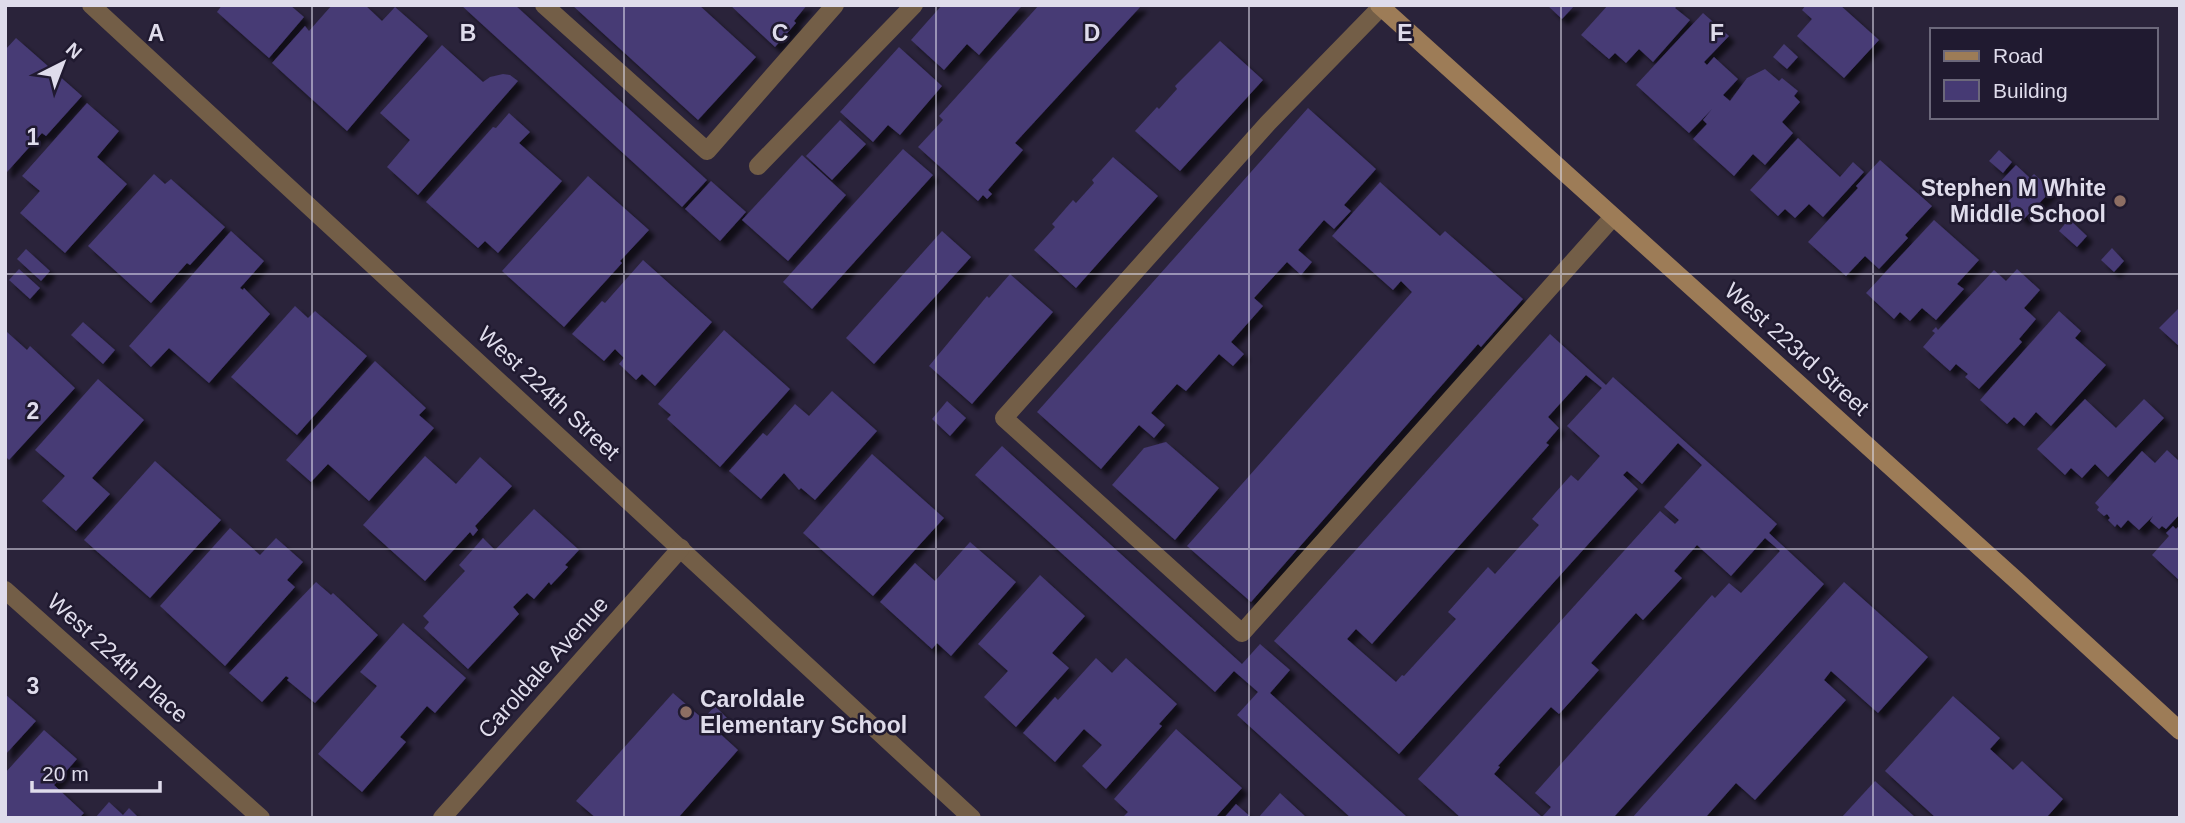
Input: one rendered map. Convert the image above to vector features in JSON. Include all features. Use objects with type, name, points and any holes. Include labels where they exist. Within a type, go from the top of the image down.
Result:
[{"type":"main road","name":"West 223rd Street","points":[[1380,6],[2006,570],[2180,731]]},
{"type":"street","name":"West 224th Street","points":[[91,5],[972,818]]},
{"type":"street","points":[[544,5],[707,151],[835,5]]},
{"type":"street","points":[[758,166],[914,5]]},
{"type":"street","points":[[1380,6],[1268,123],[1004,418],[1242,633],[1613,217]]},
{"type":"street","name":"Caroldale Avenue","points":[[442,818],[681,548]]},
{"type":"street","name":"West 224th Place","points":[[5,590],[261,818]]},
{"type":"building","points":[[222,5],[290,5],[304,17],[269,58],[217,12]]},
{"type":"building","points":[[332,5],[365,5],[382,21],[395,7],[428,36],[347,131],[272,63],[305,26],[309,31]]},
{"type":"building","points":[[461,5],[515,5],[707,180],[682,207]]},
{"type":"building","points":[[572,5],[699,5],[756,57],[698,120]]},
{"type":"building","points":[[730,5],[807,5],[794,21],[796,23],[775,47]]},
{"type":"building","points":[[942,5],[1021,7],[979,55],[967,44],[944,70],[911,40]]},
{"type":"building","points":[[1039,5],[1142,5],[1015,143],[1023,150],[988,190],[992,194],[987,199],[983,195],[978,201],[918,147],[943,120],[939,116]]},
{"type":"building","points":[[1547,5],[1575,5],[1562,19]]},
{"type":"building","points":[[1608,5],[1678,5],[1675,8],[1690,20],[1653,62],[1639,49],[1626,63],[1615,53],[1609,59],[1581,35]]},
{"type":"building","points":[[1806,5],[1840,5],[1879,40],[1844,78],[1797,36],[1812,19],[1802,10]]},
{"type":"building","points":[[1703,13],[1729,36],[1704,62],[1707,65],[1714,57],[1738,79],[1723,95],[1730,101],[1747,78],[1765,69],[1779,81],[1782,78],[1798,91],[1794,96],[1800,102],[1782,122],[1793,133],[1765,165],[1753,154],[1734,176],[1693,139],[1707,124],[1703,120],[1712,109],[1689,133],[1636,85]]},
{"type":"building","points":[[16,38],[82,96],[46,136],[42,133],[7,172],[5,50]]},
{"type":"building","points":[[1220,41],[1263,80],[1180,171],[1135,131],[1157,107],[1159,109],[1177,89],[1175,86]]},
{"type":"building","points":[[1784,44],[1798,57],[1787,69],[1773,57]]},
{"type":"building","points":[[442,45],[483,82],[503,74],[518,81],[418,195],[387,167],[410,140],[380,113]]},
{"type":"building","points":[[899,47],[942,86],[900,135],[888,125],[873,142],[840,112]]},
{"type":"building","points":[[87,103],[119,131],[97,157],[127,184],[65,253],[20,213],[40,191],[22,176]]},
{"type":"building","points":[[1308,108],[1376,169],[1344,205],[1351,211],[1334,229],[1324,220],[1298,250],[1312,262],[1301,275],[1287,262],[1254,298],[1263,306],[1231,342],[1244,354],[1233,366],[1219,354],[1186,391],[1177,384],[1151,413],[1165,425],[1154,438],[1139,425],[1101,469],[1037,412]]},
{"type":"building","points":[[509,113],[530,132],[519,143],[562,181],[498,253],[485,241],[478,248],[426,202],[493,127],[496,128]]},
{"type":"building","points":[[840,120],[866,144],[832,180],[806,156]]},
{"type":"building","points":[[1798,138],[1840,177],[1853,162],[1864,172],[1823,217],[1809,204],[1795,218],[1785,209],[1778,216],[1750,190]]},
{"type":"building","points":[[903,149],[933,175],[812,309],[783,282]]},
{"type":"building","points":[[1999,150],[2012,162],[2003,173],[1989,161]]},
{"type":"building","points":[[802,155],[846,195],[788,261],[742,220]]},
{"type":"building","points":[[1113,157],[1158,196],[1076,288],[1034,250],[1055,227],[1052,224],[1073,200],[1076,203]]},
{"type":"building","points":[[1880,160],[1932,206],[1905,235],[1908,238],[1879,269],[1865,256],[1846,276],[1808,242]]},
{"type":"building","points":[[2016,165],[2030,178],[2034,174],[2052,190],[2023,220],[2006,204],[2013,196],[1999,183]]},
{"type":"building","points":[[154,174],[165,184],[171,179],[225,227],[190,265],[187,263],[151,303],[88,246]]},
{"type":"building","points":[[588,176],[649,230],[564,327],[502,271]]},
{"type":"building","points":[[711,181],[746,212],[720,241],[685,209]]},
{"type":"building","points":[[1380,182],[1440,236],[1445,231],[1523,299],[1481,347],[1478,344],[1251,602],[1187,546],[1412,292],[1401,281],[1393,290],[1332,236]]},
{"type":"building","points":[[2069,219],[2087,236],[2077,247],[2059,231]]},
{"type":"building","points":[[1934,220],[1979,260],[1957,284],[1964,289],[1936,320],[1922,308],[1910,321],[1900,312],[1894,319],[1866,293]]},
{"type":"building","points":[[231,231],[264,261],[240,288],[244,288],[270,314],[209,383],[169,348],[151,367],[129,346]]},
{"type":"building","points":[[942,231],[971,257],[874,364],[846,338]]},
{"type":"building","points":[[2112,248],[2124,261],[2114,272],[2101,260]]},
{"type":"building","points":[[26,249],[50,271],[41,281],[17,259]]},
{"type":"building","points":[[643,260],[712,322],[655,386],[642,374],[636,380],[619,364],[624,358],[615,349],[604,361],[572,334],[602,301],[605,303]]},
{"type":"building","points":[[19,269],[40,288],[30,299],[9,280]]},
{"type":"building","points":[[2017,269],[2040,290],[2024,308],[2036,319],[2019,339],[2022,342],[1979,389],[1965,377],[1968,374],[1956,364],[1950,371],[1923,347],[1935,333],[1932,331],[1936,327],[1938,330],[1994,270],[2006,281]]},
{"type":"building","points":[[1010,274],[1053,312],[972,404],[929,366],[987,296],[989,298]]},
{"type":"building","points":[[295,306],[308,318],[315,311],[367,356],[297,435],[231,377]]},
{"type":"building","points":[[2180,310],[2180,347],[2159,328]]},
{"type":"building","points":[[2059,311],[2081,331],[2075,338],[2106,365],[2051,426],[2036,412],[2024,426],[2014,417],[2007,424],[1980,400]]},
{"type":"building","points":[[83,322],[115,350],[103,364],[71,335]]},
{"type":"building","points":[[724,330],[790,389],[720,467],[667,419],[671,415],[658,404]]},
{"type":"building","points":[[7,332],[27,350],[30,346],[75,388],[9,460],[5,456]]},
{"type":"building","points":[[1550,334],[1606,385],[1613,377],[1777,524],[1769,533],[1824,584],[1613,818],[1461,818],[1418,779],[1660,511],[1675,524],[1679,520],[1664,507],[1702,465],[1678,443],[1642,484],[1627,471],[1623,475],[1638,489],[1399,754],[1274,641]],"holes":[[[1586,375],[1602,388],[1567,426],[1600,456],[1578,481],[1571,475],[1532,519],[1539,525],[1495,574],[1488,567],[1448,612],[1456,619],[1396,682],[1347,639],[1356,629],[1372,644],[1549,445],[1546,443],[1559,428],[1548,417]],[[1765,538],[1780,551],[1741,593],[1729,583],[1715,598],[1712,595],[1535,793],[1551,807],[1542,817],[1494,774],[1500,767],[1498,766],[1551,707],[1559,714],[1599,670],[1591,663],[1636,613],[1643,620],[1682,578],[1674,571],[1697,545],[1731,576]]]},
{"type":"building","points":[[375,361],[426,408],[419,415],[434,428],[369,501],[328,464],[311,482],[286,460]]},
{"type":"building","points":[[98,379],[144,420],[92,478],[110,494],[76,531],[42,501],[65,476],[35,450]]},
{"type":"building","points":[[832,391],[877,431],[815,500],[801,488],[799,490],[784,473],[761,499],[729,471],[763,433],[767,436],[795,404],[809,416]]},
{"type":"building","points":[[2085,399],[2116,428],[2144,399],[2164,418],[2108,477],[2095,464],[2082,478],[2071,468],[2065,475],[2037,449]]},
{"type":"building","points":[[947,401],[966,418],[950,436],[932,419]]},
{"type":"building","points":[[1166,442],[1219,488],[1175,540],[1112,485],[1144,448]]},
{"type":"building","points":[[1002,446],[1242,664],[1260,644],[1290,670],[1270,693],[1408,818],[1351,818],[1237,715],[1258,692],[1234,671],[1215,692],[975,475]]},
{"type":"building","points":[[2167,450],[2180,462],[2180,514],[2166,529],[2162,526],[2159,529],[2150,521],[2153,516],[2139,530],[2128,520],[2121,528],[2117,524],[2115,527],[2108,520],[2110,518],[2107,514],[2104,516],[2097,510],[2099,507],[2095,503],[2142,451],[2155,463]]},
{"type":"building","points":[[872,454],[944,518],[873,596],[803,533]]},
{"type":"building","points":[[425,456],[456,484],[480,457],[512,486],[475,526],[478,530],[473,536],[470,532],[425,581],[363,525]]},
{"type":"building","points":[[155,461],[221,520],[150,598],[84,540]]},
{"type":"building","points":[[534,509],[579,550],[551,585],[549,582],[534,599],[527,593],[513,607],[519,614],[468,669],[424,628],[429,622],[423,616],[465,571],[459,565],[483,538],[495,550]]},
{"type":"building","points":[[2180,525],[2180,581],[2152,555],[2169,536],[2166,533],[2173,526],[2176,529]]},
{"type":"building","points":[[230,528],[260,555],[276,538],[303,562],[287,580],[295,587],[225,666],[160,606]]},
{"type":"building","points":[[970,542],[1016,582],[951,656],[937,643],[932,649],[880,602],[915,563],[935,581]]},
{"type":"building","points":[[1040,575],[1085,616],[1052,653],[1069,668],[1016,727],[984,697],[1008,671],[978,644]]},
{"type":"building","points":[[316,582],[331,595],[333,593],[378,635],[315,703],[287,680],[289,678],[286,676],[262,702],[229,673]]},
{"type":"building","points":[[1844,582],[1928,657],[1878,713],[1831,671],[1824,680],[1846,700],[1755,800],[1736,783],[1705,818],[1632,818]]},
{"type":"building","points":[[403,623],[466,678],[435,713],[427,706],[400,737],[406,742],[362,792],[318,754],[377,686],[360,672]]},
{"type":"building","points":[[1096,658],[1112,673],[1126,658],[1177,704],[1159,724],[1162,726],[1106,789],[1082,766],[1102,745],[1084,729],[1055,762],[1023,733],[1055,697],[1058,700]]},
{"type":"building","points":[[673,693],[703,719],[715,706],[727,718],[716,730],[738,750],[678,818],[596,818],[576,801]]},
{"type":"building","points":[[5,694],[36,721],[5,755]]},
{"type":"building","points":[[1953,696],[2000,738],[1990,749],[2013,770],[2022,761],[2063,799],[2046,818],[1936,818],[1885,771]]},
{"type":"building","points":[[1176,729],[1242,788],[1215,818],[1122,818],[1128,812],[1114,799]]},
{"type":"building","points":[[44,730],[77,759],[54,785],[84,813],[79,818],[5,818],[5,773]]},
{"type":"building","points":[[1875,781],[1916,818],[1841,818]]},
{"type":"building","points":[[1280,793],[1307,818],[1258,818]]},
{"type":"building","points":[[109,802],[123,815],[129,808],[139,818],[95,818]]},
{"type":"building","points":[[1236,804],[1252,818],[1224,818]]},
{"type":"place","name":"Stephen M White Middle School","points":[[2120,201]]},
{"type":"place","name":"Caroldale Elementary School","points":[[686,712]]}]
